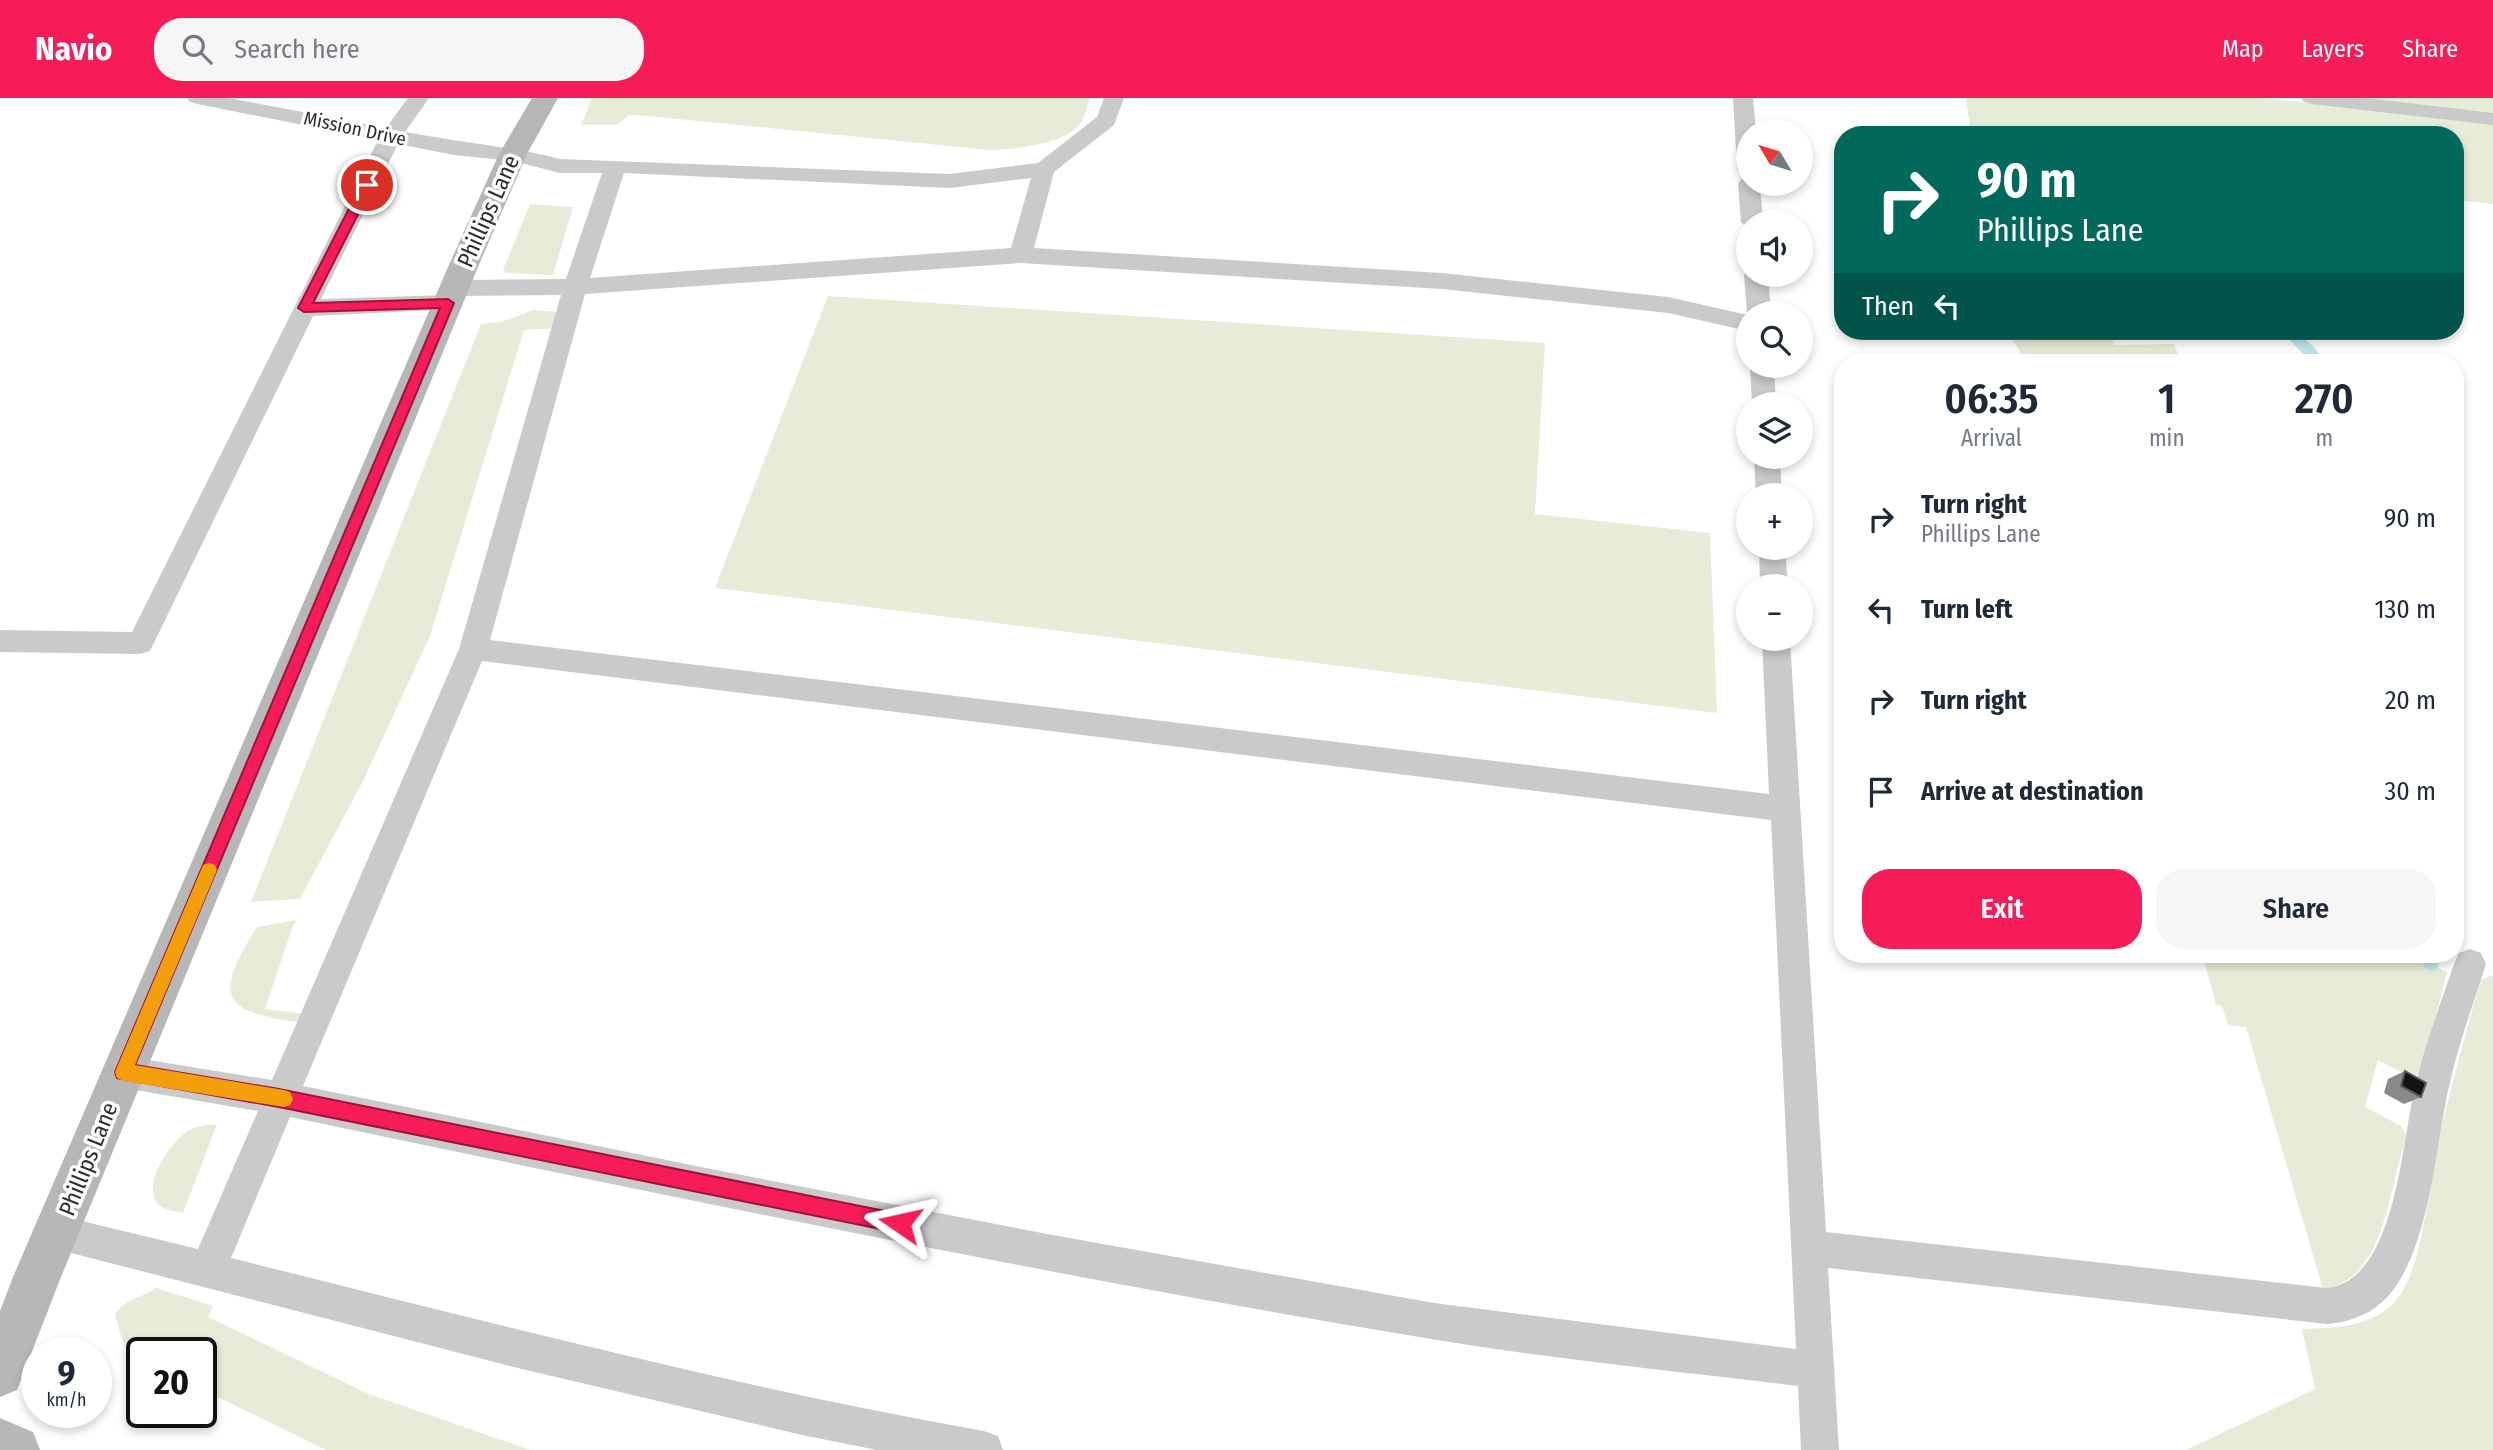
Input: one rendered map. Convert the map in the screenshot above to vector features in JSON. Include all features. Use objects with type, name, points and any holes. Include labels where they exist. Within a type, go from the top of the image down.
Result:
[{"type":"main road","name":"Phillips Lane","points":[[0,1373],[451,295],[513,154],[545,98]]},
{"type":"main road","points":[[0,1443],[15,1450]]},
{"type":"lane","name":"Mission Drive","points":[[197,98],[454,148],[513,154],[560,166],[615,166],[950,181],[1044,169]]},
{"type":"lane","points":[[0,641],[140,643],[391,136],[419,98]]},
{"type":"lane","points":[[1021,256],[1044,169],[1107,120],[1114,98]]},
{"type":"lane","points":[[1743,98],[1744,119]]},
{"type":"lane","points":[[2311,98],[2493,119]]},
{"type":"lane","points":[[207,1271],[473,649],[575,287],[615,166]]},
{"type":"lane","points":[[304,308],[451,295],[1021,256],[1442,281],[1668,305],[1736,320]]},
{"type":"lane","points":[[473,649],[1785,809]]},
{"type":"lane","points":[[1777,651],[1820,1450]]},
{"type":"lane","points":[[1808,1248],[2327,1306],[2359,1298],[2374,1285],[2390,1262],[2404,1222],[2432,1086],[2470,964]]},
{"type":"lane","points":[[124,1072],[279,1098],[798,1203],[1407,1316],[1816,1370]]},
{"type":"lane","points":[[57,1233],[803,1416],[984,1450]]},
{"type":"green space","points":[[592,98],[1090,98],[1085,115],[1073,131],[1051,141],[1011,149],[989,150],[648,116],[629,115],[617,125],[581,125]]},
{"type":"green space","points":[[1966,98],[2264,98],[2493,124],[2493,204],[2464,201],[2464,126],[1970,126]]},
{"type":"green space","points":[[2350,98],[2493,98],[2493,114]]},
{"type":"green space","points":[[530,204],[573,207],[553,275],[506,273],[503,270]]},
{"type":"green space","points":[[828,296],[1545,343],[1535,514],[1710,533],[1717,713],[715,588]]},
{"type":"green space","points":[[533,310],[559,312],[559,328],[524,330],[430,636],[364,779],[300,899],[251,902],[481,324],[501,322]]},
{"type":"green space","points":[[2013,340],[2112,340],[2114,345],[2174,344],[2178,354],[2021,354]]},
{"type":"green space","points":[[297,920],[265,1009],[305,1014],[298,1022],[271,1018],[239,1005],[232,996],[231,983],[235,968],[257,927]]},
{"type":"green space","points":[[2204,963],[2430,963],[2447,973],[2426,1052],[2415,1079],[2378,1060],[2365,1107],[2401,1126],[2407,1137],[2382,1228],[2373,1250],[2360,1268],[2344,1282],[2323,1289],[2246,1027],[2228,1025],[2222,1006],[2216,1005]]},
{"type":"green space","points":[[2493,975],[2493,1450],[2186,1450],[2315,1389],[2302,1329],[2338,1327],[2362,1322],[2383,1312],[2403,1291],[2417,1255],[2440,1134],[2481,980]]},
{"type":"green space","points":[[217,1124],[183,1213],[162,1207],[155,1200],[153,1190],[154,1179],[164,1157],[178,1139],[189,1131],[200,1126]]},
{"type":"green space","points":[[156,1288],[213,1306],[208,1317],[369,1394],[530,1450],[326,1450],[217,1397],[217,1337],[126,1337],[126,1346],[115,1314],[129,1301]]},
{"type":"building","points":[[2405,1071],[2426,1083],[2421,1097],[2401,1086]]},
{"type":"waterway","points":[[2297,340],[2312,354]]},
{"type":"slow traffic","points":[[209,870],[124,1072],[284,1099]]},
{"type":"route","points":[[367,185],[304,308],[448,303],[124,1072],[279,1098],[900,1223]]}]
